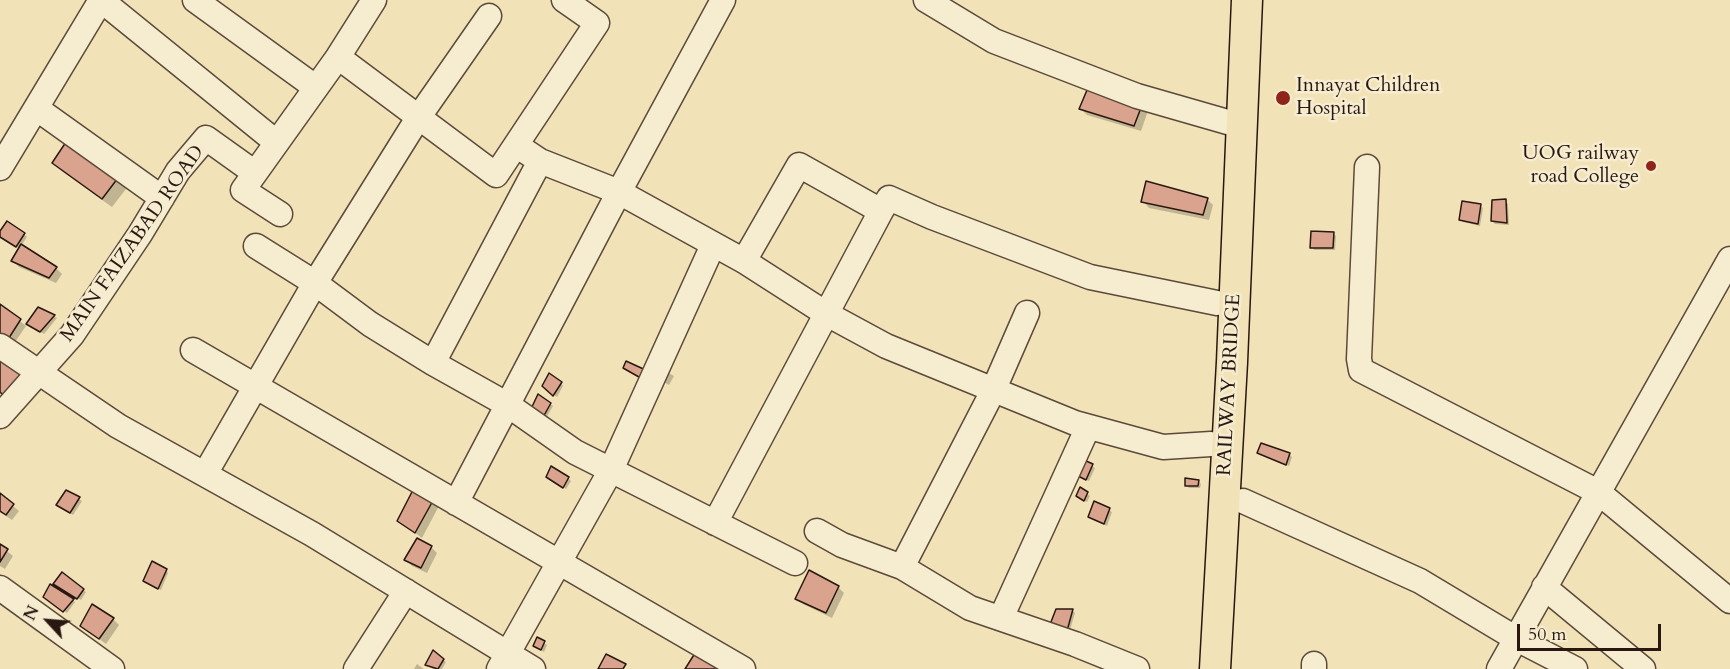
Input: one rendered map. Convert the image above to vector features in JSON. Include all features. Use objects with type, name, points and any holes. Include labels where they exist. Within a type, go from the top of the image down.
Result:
[{"type":"main road","points":[[1198,669],[1225,157],[1237,112],[1247,0]]},
{"type":"main road","points":[[1236,669],[1256,155],[1253,125],[1237,112]]},
{"type":"main road","name":"RAILWAY BRIDGE","points":[[1215,669],[1237,112]]},
{"type":"street","points":[[0,168],[101,0],[276,142]]},
{"type":"street","points":[[195,0],[315,87]]},
{"type":"street","points":[[280,214],[243,190],[338,57],[374,0]]},
{"type":"street","points":[[338,57],[496,176],[597,23],[564,0]]},
{"type":"street","points":[[456,503],[619,192],[723,0]]},
{"type":"street","points":[[926,0],[994,41],[1137,96],[1237,112]]},
{"type":"street","points":[[205,474],[315,283],[418,118],[489,16]]},
{"type":"street","points":[[36,108],[162,198]]},
{"type":"street","name":"MAIN FAIZABAD ROAD","points":[[0,416],[72,335],[178,171],[206,138],[255,173]]},
{"type":"street","points":[[516,145],[540,161],[619,192],[744,261],[825,313],[886,346],[993,391],[1088,426],[1163,447],[1211,444]]},
{"type":"street","points":[[433,363],[540,161]]},
{"type":"street","points":[[744,261],[799,165],[881,211]]},
{"type":"street","points":[[1367,167],[1359,359],[1361,370],[1598,492],[1730,601]]},
{"type":"street","points":[[715,522],[825,313],[889,198],[932,217],[1090,277],[1217,303]]},
{"type":"street","points":[[503,661],[611,470],[713,245]]},
{"type":"street","points":[[256,246],[315,283],[370,324],[508,405],[575,452],[795,563]]},
{"type":"street","points":[[1499,669],[1730,260]]},
{"type":"street","points":[[902,567],[993,391],[1028,313]]},
{"type":"street","points":[[0,346],[118,426],[312,534],[406,591],[503,661],[534,669]]},
{"type":"street","points":[[194,350],[743,669]]},
{"type":"street","points":[[1001,618],[1088,426]]},
{"type":"street","points":[[1244,501],[1420,581],[1515,638],[1575,669]]},
{"type":"street","points":[[817,531],[842,545],[902,567],[970,608],[1075,644],[1137,669]]},
{"type":"street","points":[[1544,587],[1643,669]]},
{"type":"street","points":[[0,588],[112,669]]},
{"type":"street","points":[[356,669],[406,591]]},
{"type":"building","points":[[1090,83],[1144,100],[1134,126],[1079,109]]},
{"type":"building","points":[[70,136],[121,174],[102,199],[52,163]]},
{"type":"building","points":[[1146,181],[1208,198],[1203,215],[1141,202]]},
{"type":"building","points":[[1506,199],[1507,223],[1491,221],[1492,200]]},
{"type":"building","points":[[1462,201],[1481,204],[1478,224],[1459,220]]},
{"type":"building","points":[[7,221],[25,233],[16,247],[0,237],[0,231]]},
{"type":"building","points":[[1311,231],[1334,232],[1333,248],[1310,248]]},
{"type":"building","points":[[21,244],[57,267],[49,278],[11,261]]},
{"type":"building","points":[[0,304],[21,319],[7,341],[0,335]]},
{"type":"building","points":[[38,307],[55,315],[40,332],[26,324]]},
{"type":"building","points":[[5,355],[30,374],[8,400],[0,392],[0,361]]},
{"type":"building","points":[[626,361],[650,372],[646,381],[623,368]]},
{"type":"building","points":[[549,373],[562,382],[553,396],[542,386]]},
{"type":"building","points":[[538,394],[551,403],[542,419],[530,411]]},
{"type":"building","points":[[1261,443],[1290,453],[1286,465],[1257,453]]},
{"type":"building","points":[[1077,457],[1093,464],[1086,480],[1070,472]]},
{"type":"building","points":[[551,466],[569,477],[563,488],[546,477]]},
{"type":"building","points":[[1185,478],[1199,480],[1198,486],[1185,486]]},
{"type":"building","points":[[415,486],[435,497],[415,533],[397,521]]},
{"type":"building","points":[[1080,487],[1088,492],[1084,501],[1076,496]]},
{"type":"building","points":[[66,490],[80,497],[70,513],[56,505]]},
{"type":"building","points":[[0,493],[14,504],[6,515],[0,511]]},
{"type":"building","points":[[1094,501],[1110,508],[1104,524],[1088,517]]},
{"type":"building","points":[[417,538],[432,546],[421,568],[404,560]]},
{"type":"building","points":[[0,544],[8,549],[0,562]]},
{"type":"building","points":[[152,561],[167,569],[158,589],[143,581]]},
{"type":"building","points":[[809,570],[839,586],[826,613],[795,599]]},
{"type":"building","points":[[62,572],[84,589],[77,599],[53,584]]},
{"type":"building","points":[[50,584],[74,599],[63,612],[43,597]]},
{"type":"building","points":[[92,604],[114,618],[99,639],[80,626]]},
{"type":"building","points":[[1056,609],[1073,609],[1067,631],[1049,627]]},
{"type":"building","points":[[537,637],[545,641],[541,650],[533,646]]},
{"type":"building","points":[[433,650],[444,659],[438,669],[425,665]]},
{"type":"building","points":[[697,650],[729,669],[685,669]]},
{"type":"building","points":[[606,654],[626,664],[623,669],[598,669]]},
{"type":"place","name":"Innayat Children Hospital","points":[[1283,98]]},
{"type":"place","name":"UOG railway road College","points":[[1651,166]]}]
